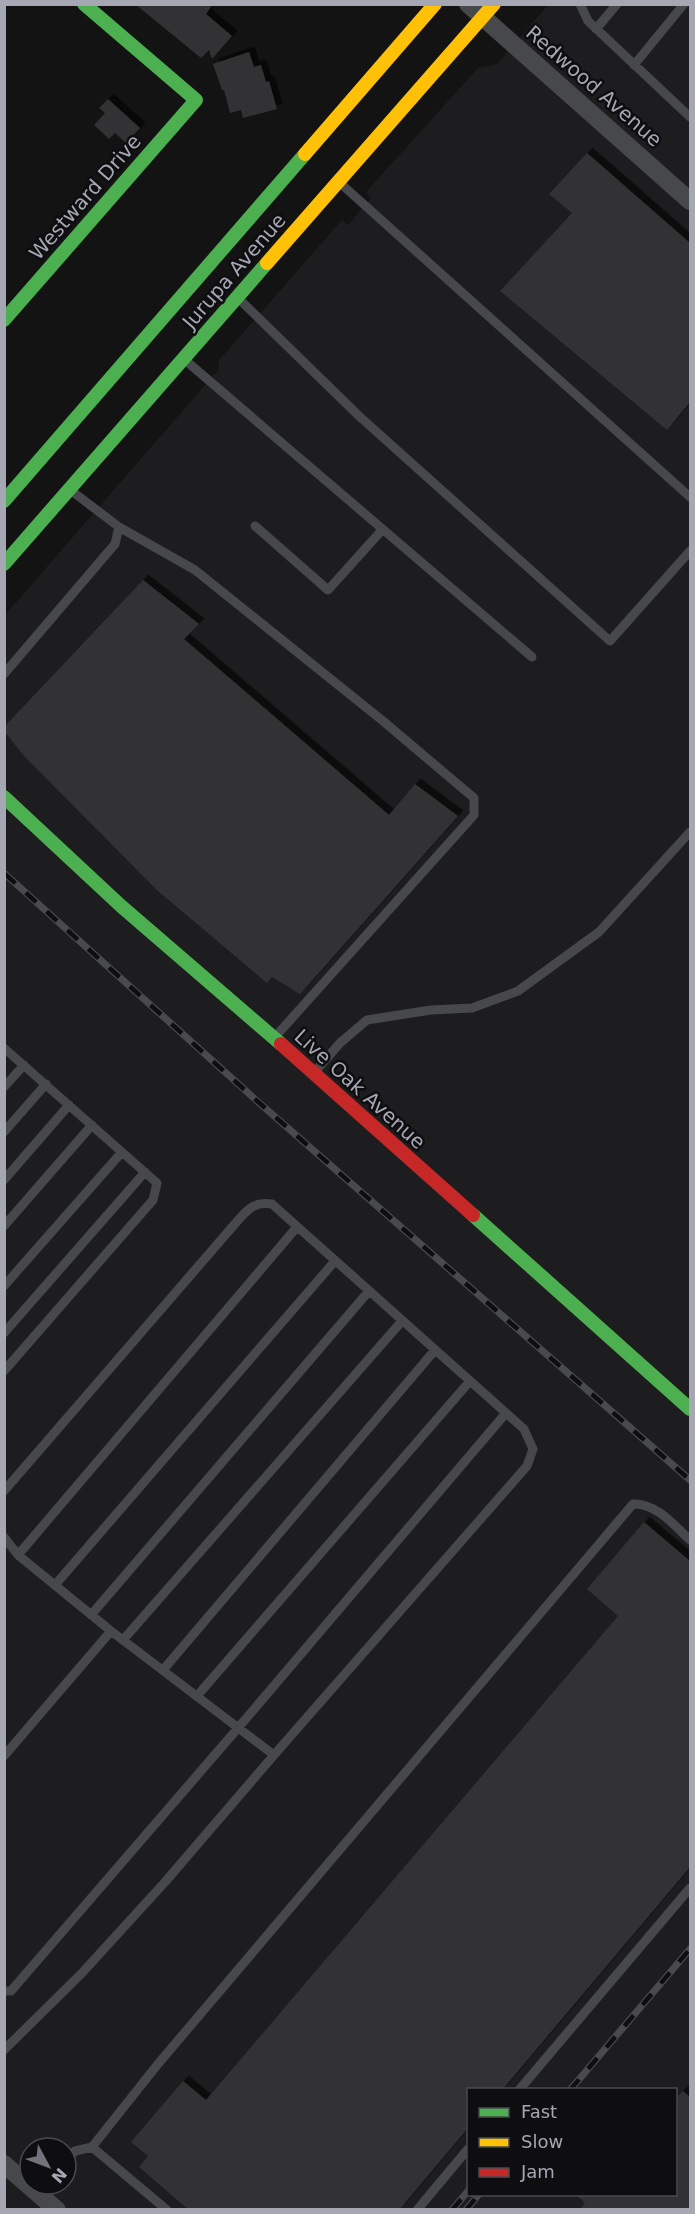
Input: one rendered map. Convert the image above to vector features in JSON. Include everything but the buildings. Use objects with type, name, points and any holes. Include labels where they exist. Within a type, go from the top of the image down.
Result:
[{"type":"main road","name":"Westward Drive","points":[[4,320],[196,100],[84,4]]},
{"type":"main road","name":"Jurupa Avenue","points":[[4,501],[435,4]]},
{"type":"main road","name":"Jurupa Avenue","points":[[4,564],[488,11]]},
{"type":"main road","name":"Live Oak Avenue","points":[[4,797],[121,906],[274,1038],[690,1409]]},
{"type":"street","name":"Redwood Avenue","points":[[468,4],[488,11],[690,201]]},
{"type":"street","points":[[4,2164],[18,2173]]},
{"type":"street","points":[[47,2196],[57,2210]]},
{"type":"lane","points":[[580,4],[588,21],[690,117]]},
{"type":"lane","points":[[596,29],[617,4]]},
{"type":"lane","points":[[634,65],[684,4]]},
{"type":"lane","points":[[339,181],[690,497]]},
{"type":"lane","points":[[237,297],[255,312],[359,416],[610,640],[690,551]]},
{"type":"lane","points":[[183,359],[532,657]]},
{"type":"lane","points":[[69,489],[119,527],[195,570],[474,798],[474,815],[274,1038]]},
{"type":"lane","points":[[255,526],[328,590],[382,530]]},
{"type":"lane","points":[[4,674],[115,544],[119,527]]},
{"type":"lane","points":[[313,1075],[340,1043],[366,1020],[431,1010],[472,1008],[518,991],[599,932],[690,832]]},
{"type":"lane","points":[[4,1048],[157,1183],[153,1200],[4,1371]]},
{"type":"lane","points":[[4,1087],[24,1065]]},
{"type":"lane","points":[[4,1132],[46,1084]]},
{"type":"lane","points":[[4,1180],[69,1105]]},
{"type":"lane","points":[[4,1226],[92,1125]]},
{"type":"lane","points":[[4,1286],[122,1152]]},
{"type":"lane","points":[[4,1332],[145,1172]]},
{"type":"lane","points":[[4,1491],[251,1206],[262,1203],[272,1204],[524,1429],[533,1449],[527,1466],[165,1882],[82,1973],[4,2050]]},
{"type":"lane","points":[[18,1555],[297,1227]]},
{"type":"lane","points":[[55,1585],[335,1261]]},
{"type":"lane","points":[[91,1615],[369,1291]]},
{"type":"lane","points":[[123,1640],[402,1320]]},
{"type":"lane","points":[[163,1670],[435,1350]]},
{"type":"lane","points":[[197,1696],[470,1381]]},
{"type":"lane","points":[[4,1991],[11,1991],[506,1413]]},
{"type":"lane","points":[[78,2150],[92,2147],[158,2064],[633,1504],[643,1503],[690,1539]]},
{"type":"lane","points":[[4,1537],[18,1555],[91,1615],[274,1755]]},
{"type":"lane","points":[[4,1756],[111,1631]]},
{"type":"lane","points":[[521,2088],[690,1888]]},
{"type":"lane","points":[[92,2147],[167,2210]]},
{"type":"lane","points":[[417,2210],[467,2150]]},
{"type":"shaded area","points":[[548,5],[690,5],[690,2209],[5,2210],[5,615],[219,369],[219,360],[342,220],[348,225],[371,198],[366,192],[478,68],[497,64]]},
{"type":"railway","points":[[5,874],[256,1100],[690,1480]]},
{"type":"railway","points":[[572,2088],[690,1949]]},
{"type":"railway","points":[[452,2210],[467,2192]]},
{"type":"railway","points":[[466,2210],[477,2196]]},
{"type":"traffic: fast","points":[[4,320],[196,100],[84,4]]},
{"type":"traffic: fast","points":[[4,501],[305,154]]},
{"type":"traffic: fast","points":[[4,564],[267,263]]},
{"type":"traffic: fast","points":[[4,797],[121,906],[281,1044]]},
{"type":"traffic: fast","points":[[473,1215],[690,1409]]},
{"type":"traffic: slow","points":[[305,154],[435,4]]},
{"type":"traffic: slow","points":[[267,263],[494,4]]},
{"type":"traffic: jam","points":[[281,1044],[473,1215]]}]
